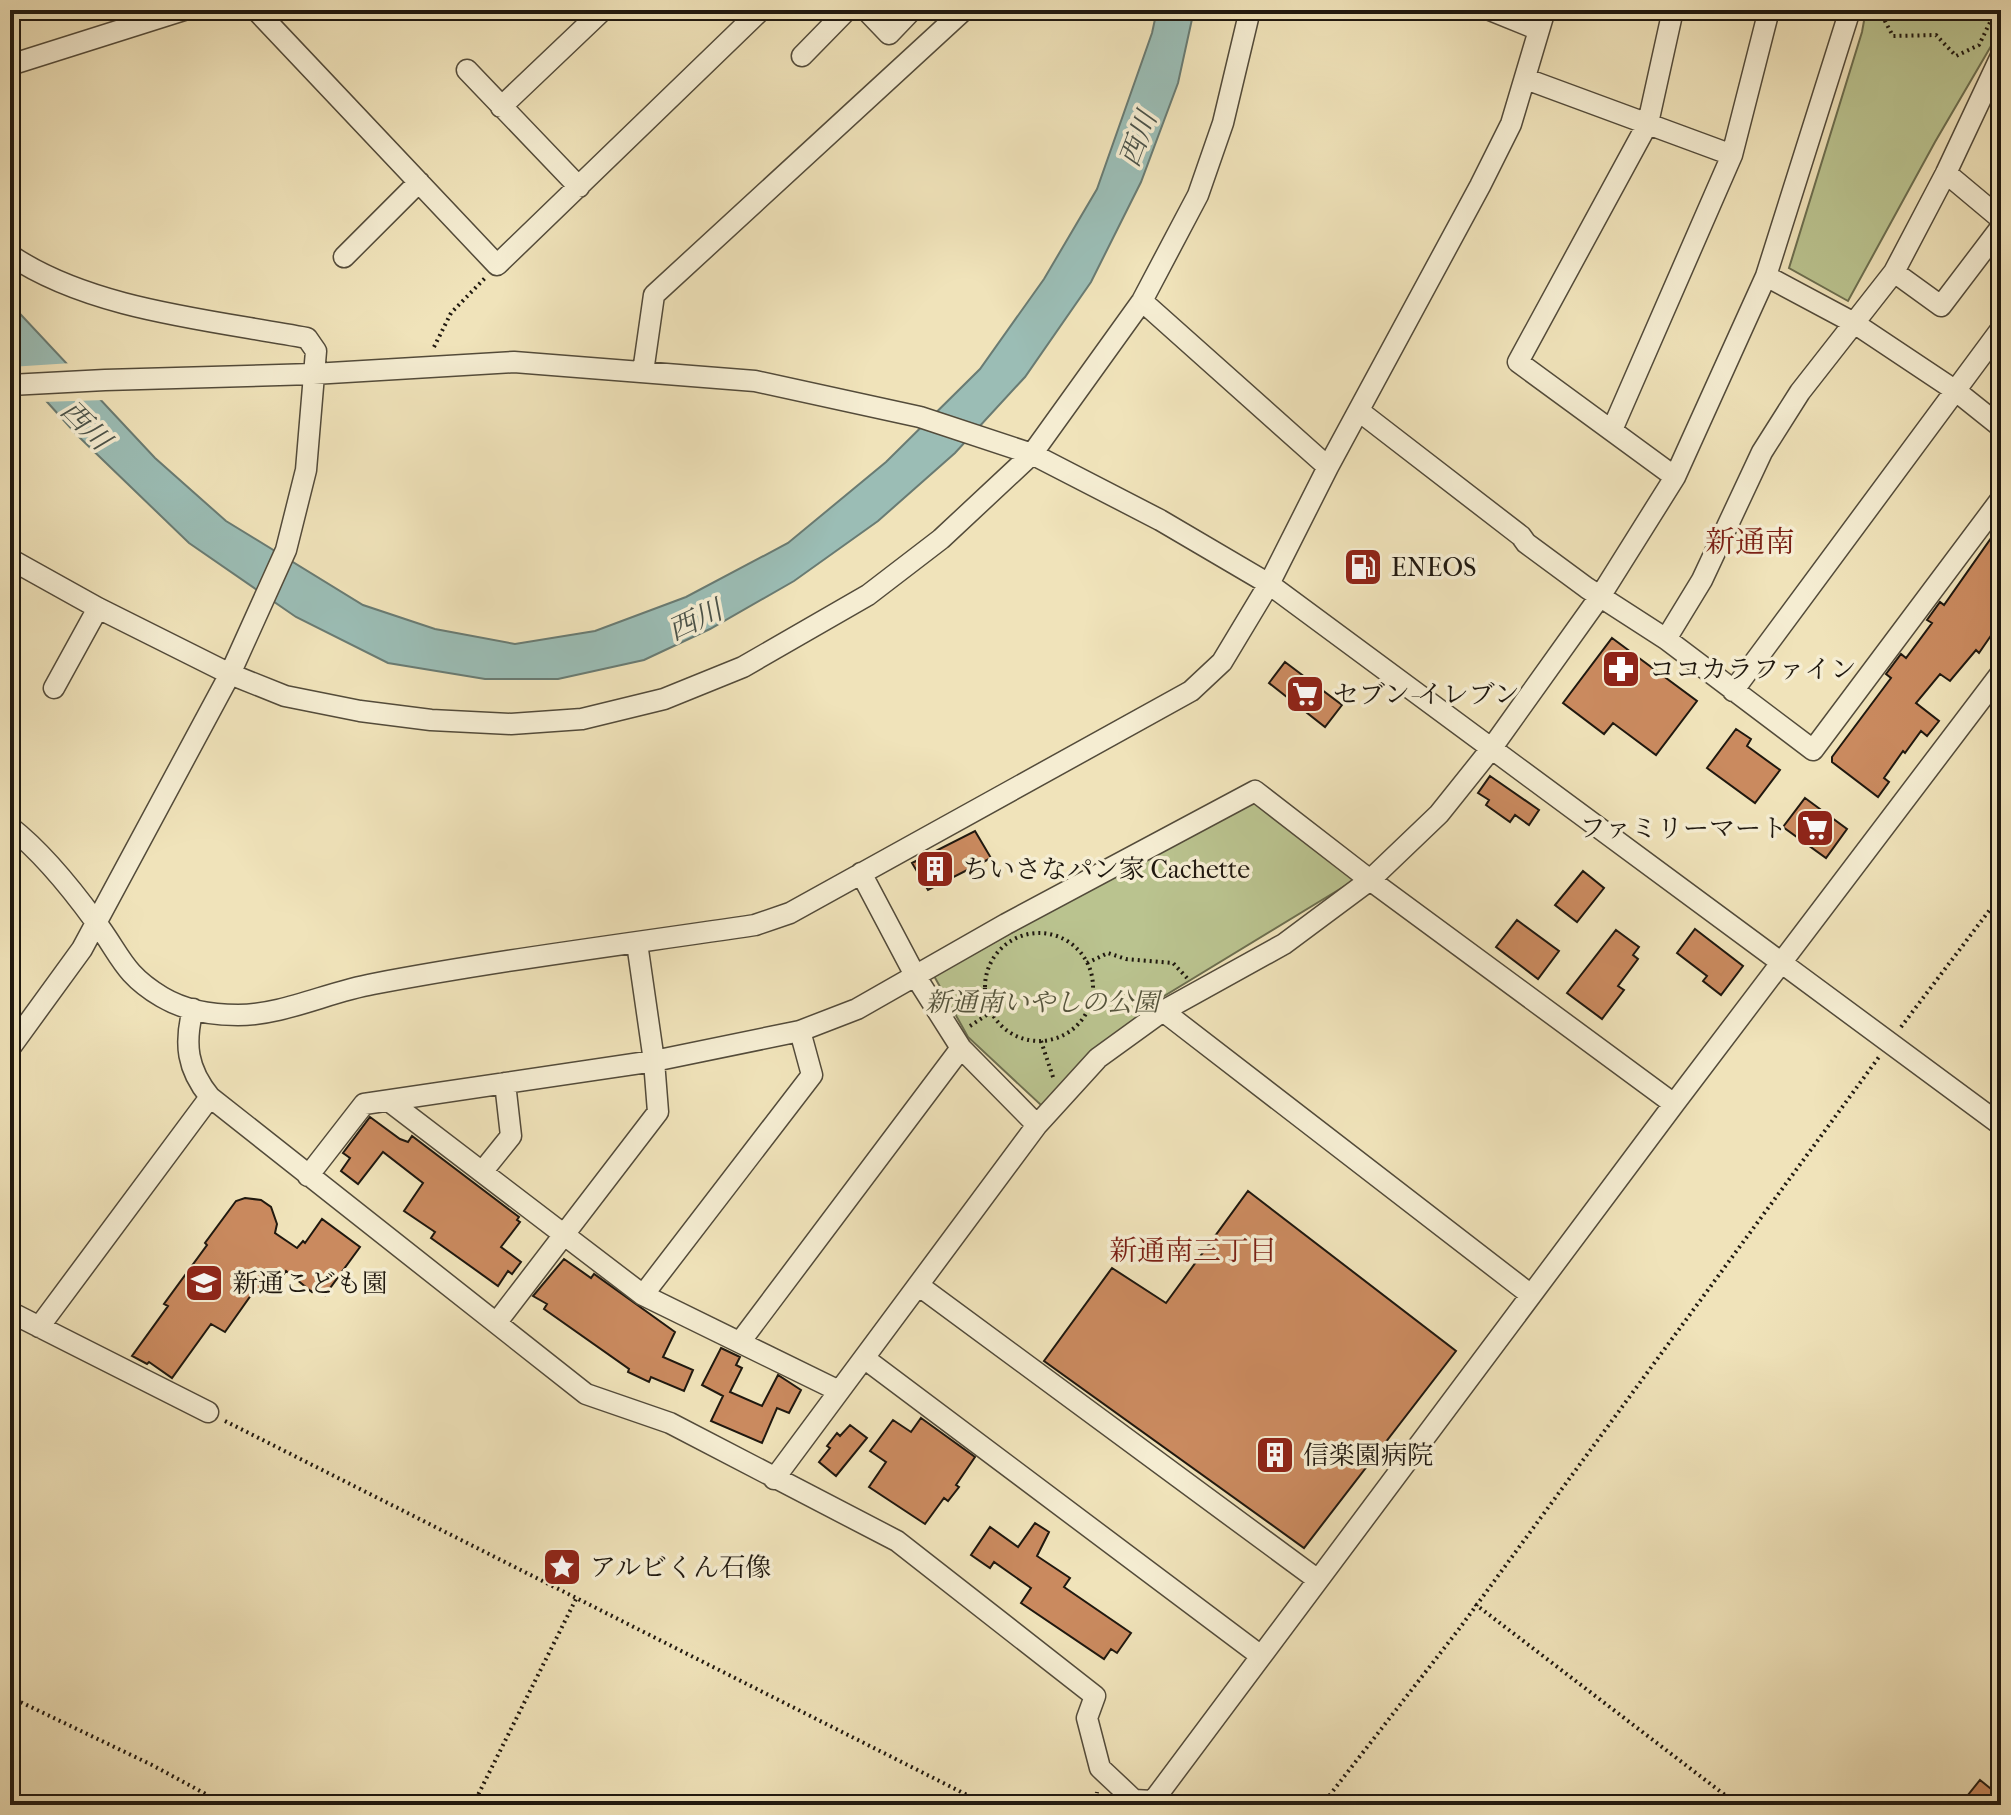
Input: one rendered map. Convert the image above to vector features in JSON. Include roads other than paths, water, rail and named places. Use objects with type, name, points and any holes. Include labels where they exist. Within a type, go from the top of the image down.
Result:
[{"type":"street","points":[[10,65],[184,10]]},
{"type":"street","points":[[256,10],[497,265],[761,10]]},
{"type":"street","points":[[501,107],[603,10]]},
{"type":"street","points":[[802,56],[847,10]]},
{"type":"street","points":[[866,10],[889,34],[912,10]]},
{"type":"street","points":[[643,372],[654,295],[964,10]]},
{"type":"street","points":[[10,559],[98,608],[230,674],[285,696],[360,711],[431,720],[511,724],[582,719],[664,699],[743,667],[868,595],[941,539],[1032,454],[1142,301],[1198,195],[1223,123],[1250,10]]},
{"type":"street","points":[[10,827],[62,880],[96,922],[123,965],[140,982],[166,999],[193,1009],[240,1015],[271,1011],[370,984],[755,925],[790,913],[1191,691],[1222,662],[1269,584],[1511,124],[1542,20],[1490,10]]},
{"type":"street","points":[[1673,10],[1648,123],[1518,362],[1675,477]]},
{"type":"street","points":[[1612,430],[1732,155],[1769,10]]},
{"type":"street","points":[[774,1479],[1037,1125],[1098,1058],[1163,1011],[1284,944],[1370,880],[1439,814],[1491,749],[1601,595],[1675,477],[1766,276],[1850,10]]},
{"type":"street","points":[[1666,639],[1702,580],[1762,452],[1800,392],[1894,272],[1999,65]]},
{"type":"street","points":[[467,70],[579,187]]},
{"type":"street","points":[[1526,79],[1732,155]]},
{"type":"street","points":[[1946,173],[2001,219]]},
{"type":"street","points":[[344,257],[419,182]]},
{"type":"street","points":[[1894,272],[1941,306],[2001,227]]},
{"type":"street","points":[[10,255],[32,270],[92,295],[307,338],[316,351],[306,470],[286,550],[230,674],[82,949],[10,1048]]},
{"type":"street","points":[[1766,276],[1854,323],[1956,391],[2001,427]]},
{"type":"street","points":[[1142,301],[1328,467]]},
{"type":"street","points":[[1733,691],[2001,329]]},
{"type":"street","points":[[10,385],[313,374],[514,362],[755,381],[920,417],[1000,442],[1032,454],[1160,520],[1269,584],[2001,1125]]},
{"type":"street","points":[[1359,411],[1526,543],[1587,588],[1666,639],[1813,750],[2001,499]]},
{"type":"street","points":[[54,688],[98,608]]},
{"type":"street","points":[[193,1009],[188,1028],[188,1058],[204,1104],[308,1176],[586,1394],[670,1423],[897,1541],[1095,1696],[1087,1718],[1100,1768],[1134,1800],[1153,1801],[2001,673]]},
{"type":"street","points":[[308,1176],[364,1104],[654,1061],[800,1031],[857,1009],[1006,924],[1255,791],[1370,880],[1674,1104]]},
{"type":"street","points":[[861,873],[916,977],[962,1039],[1037,1125]]},
{"type":"street","points":[[497,1322],[658,1112],[637,943]]},
{"type":"street","points":[[1163,1011],[1531,1295]]},
{"type":"street","points":[[643,1295],[812,1075],[800,1031]]},
{"type":"street","points":[[740,1342],[962,1039]]},
{"type":"street","points":[[482,1172],[511,1136],[505,1083]]},
{"type":"street","points":[[389,1101],[643,1295],[839,1391]]},
{"type":"street","points":[[39,1327],[204,1104]]},
{"type":"street","points":[[918,1285],[1318,1580]]},
{"type":"street","points":[[10,1312],[208,1412]]},
{"type":"street","points":[[864,1358],[1261,1656]]},
{"type":"water","name":"西川","points":[[1157,10],[1194,10],[1178,83],[1141,182],[1091,282],[1025,377],[955,453],[878,521],[794,581],[710,629],[644,660],[558,679],[485,679],[388,663],[296,617],[189,543],[77,435],[10,361],[10,303],[155,458],[226,521],[363,605],[435,629],[515,644],[595,631],[686,597],[788,543],[886,462],[980,369],[1044,279],[1097,189],[1152,33]]},
{"type":"place","name":"ENEOS","points":[[1363,567]]},
{"type":"place","name":"ココカラファイン","points":[[1621,669]]},
{"type":"place","name":"セブン-イレブン","points":[[1305,694]]},
{"type":"place","name":"ファミリーマート","points":[[1815,828]]},
{"type":"place","name":"ちいさなパン家 Cachette","points":[[935,869]]},
{"type":"place","name":"新通こども園","points":[[204,1283]]},
{"type":"place","name":"信楽園病院","points":[[1275,1455]]},
{"type":"place","name":"アルビくん石像","points":[[562,1567]]},
{"type":"district","name":"新通南","points":[[1750,542]]},
{"type":"district","name":"新通南三丁目","points":[[1193,1250]]},
{"type":"park label","name":"新通南いやしの公園","points":[[1042,1002]]}]
